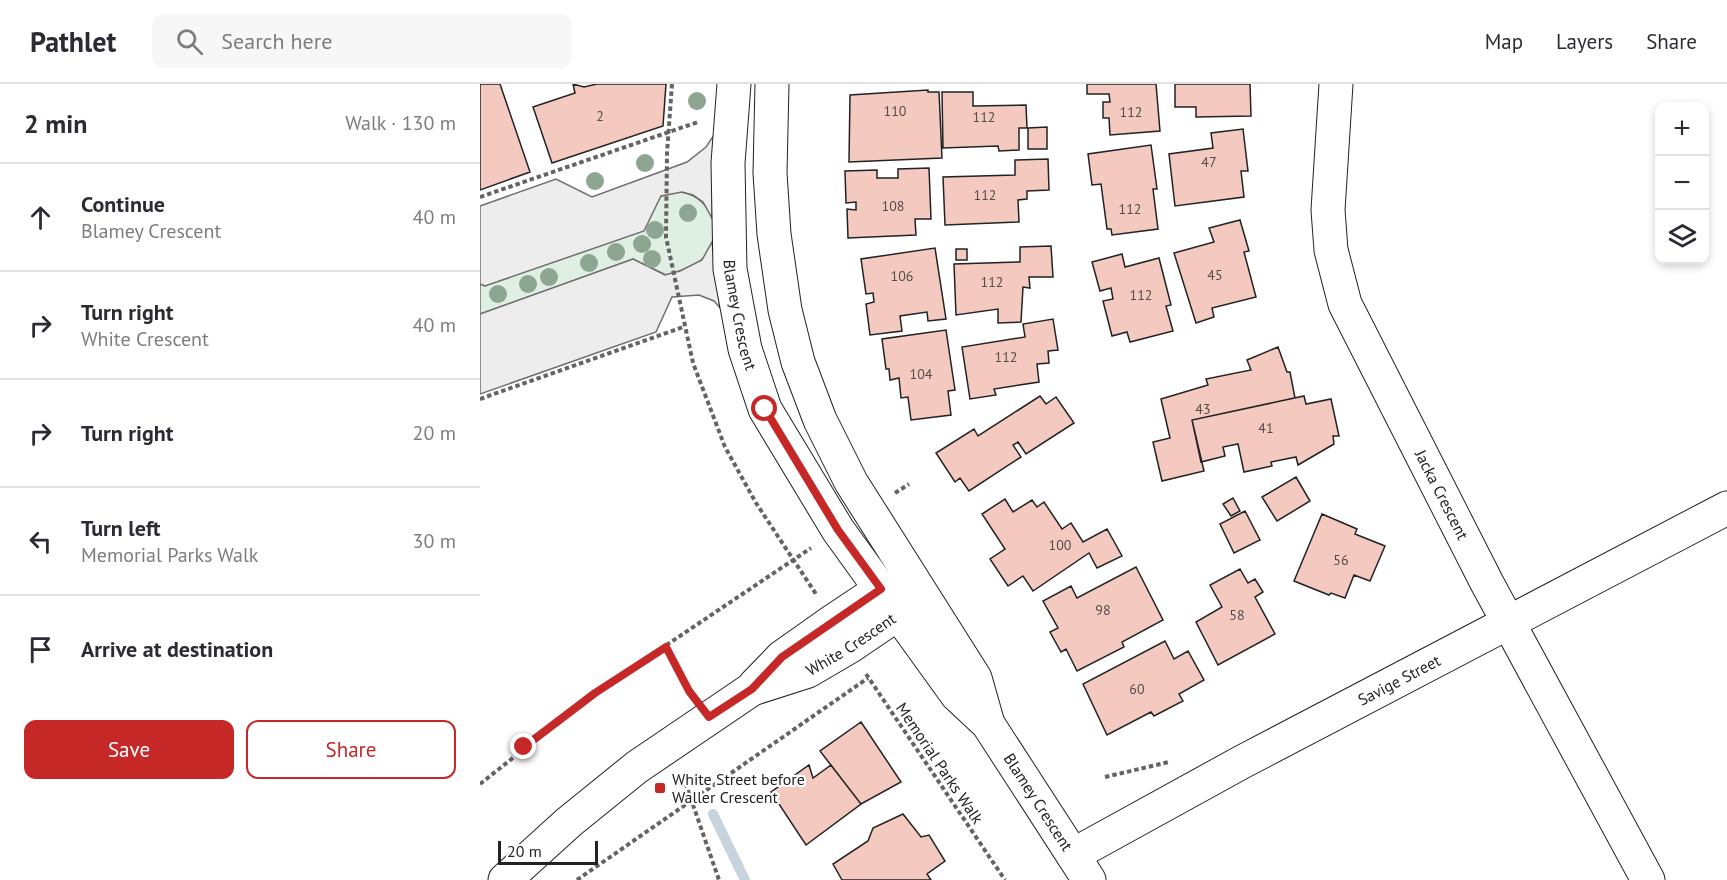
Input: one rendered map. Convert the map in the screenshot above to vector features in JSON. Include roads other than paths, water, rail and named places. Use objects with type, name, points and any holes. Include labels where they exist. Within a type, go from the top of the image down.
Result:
[{"type":"street","name":"Blamey Crescent","points":[[734,84],[729,186],[730,269],[745,349],[768,414],[838,530],[957,695],[988,724],[1081,868]]},
{"type":"street","name":"Blamey Crescent","points":[[772,84],[770,173],[772,217],[785,310],[798,362],[810,396],[851,482],[975,678],[988,724]]},
{"type":"street","name":"Jacka Crescent","points":[[1340,84],[1328,210],[1333,261],[1345,304],[1508,623],[1648,880]]},
{"type":"street","points":[[729,186],[756,200],[772,217],[730,269]]},
{"type":"street","points":[[768,414],[810,396]]},
{"type":"street","name":"Savige Street","points":[[1081,868],[1242,762],[1727,508]]},
{"type":"street","name":"White Crescent","points":[[505,880],[578,815],[637,767],[752,689],[782,657],[890,601],[914,584]]},
{"type":"waterway","points":[[713,814],[745,880]]},
{"type":"place","name":"White Street before Waller Crescent","points":[[660,788]]}]
